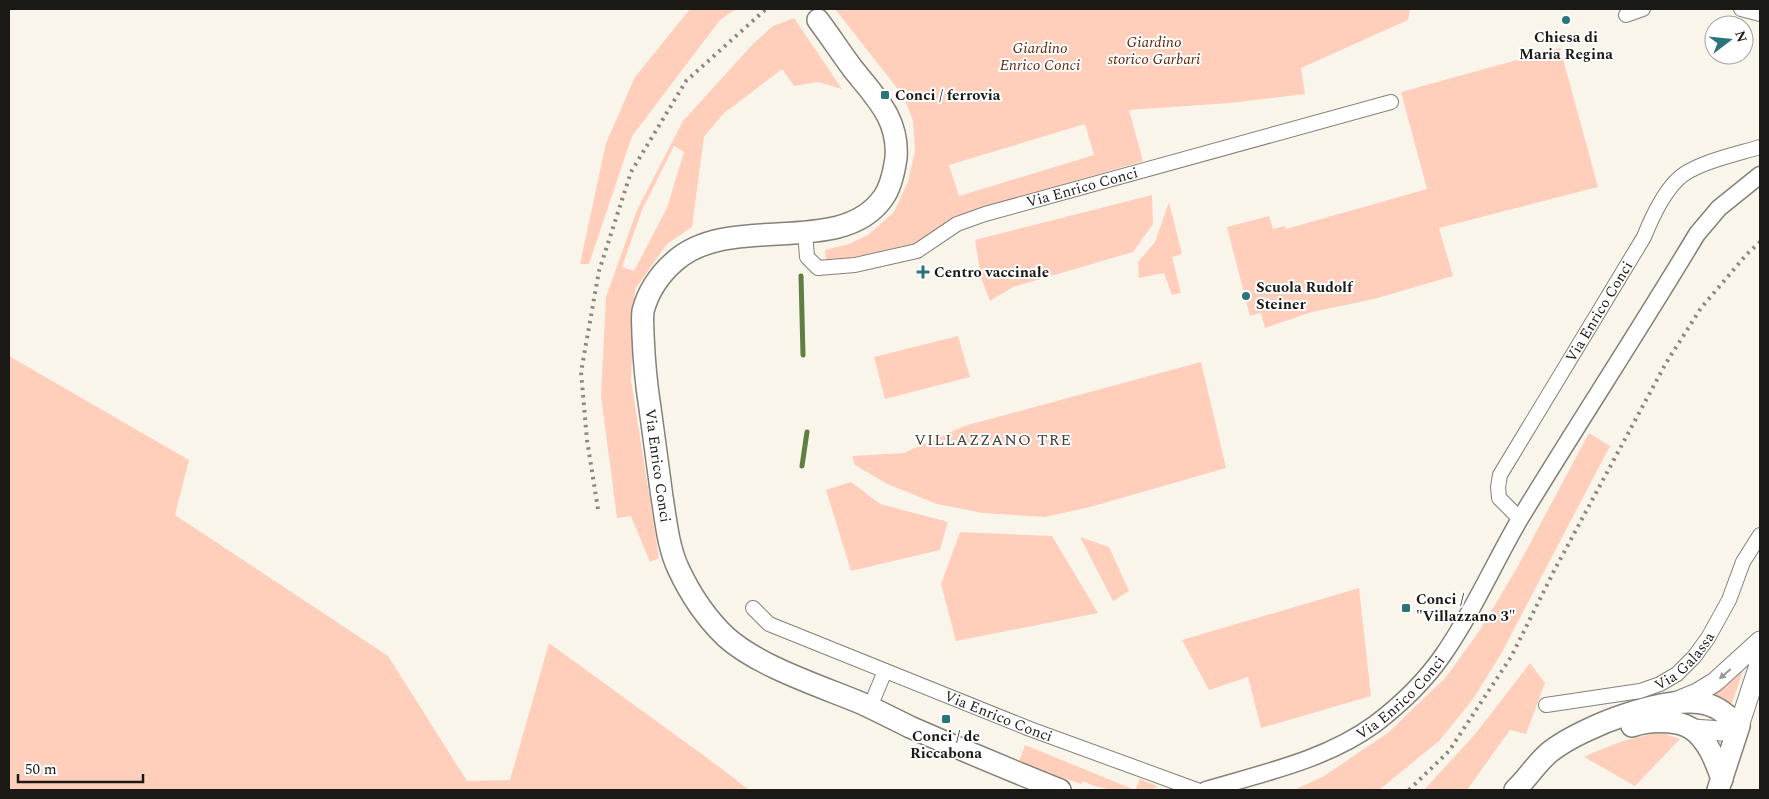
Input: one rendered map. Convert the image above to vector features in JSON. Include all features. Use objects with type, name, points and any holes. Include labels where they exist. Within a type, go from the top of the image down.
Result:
[{"type":"main road","name":"Via Enrico Conci","points":[[818,20],[851,67],[881,104],[895,132],[897,147],[894,169],[883,198],[871,211],[856,222],[827,231],[805,231],[715,241],[696,248],[678,259],[664,272],[652,289],[643,313],[645,374],[668,537],[676,565],[690,592],[705,614],[727,638],[766,663],[870,707],[939,740],[1060,790]]},
{"type":"main road","points":[[1672,704],[1697,693],[1715,682],[1760,641]]},
{"type":"main road","points":[[1720,784],[1760,662]]},
{"type":"main road","points":[[1518,787],[1550,752],[1579,734],[1620,717],[1672,704],[1698,702],[1712,706],[1739,726]]},
{"type":"main road","points":[[1518,787],[1583,746],[1612,732],[1638,724],[1666,722],[1692,729],[1715,731],[1739,726]]},
{"type":"main road","points":[[1692,729],[1714,758],[1720,784]]},
{"type":"street","points":[[1626,15],[1644,9]]},
{"type":"street","points":[[1741,9],[1760,14]]},
{"type":"street","name":"Via Enrico Conci","points":[[805,231],[807,257],[818,268],[855,265],[917,250],[957,224],[984,214],[1392,102]]},
{"type":"street","name":"Via Enrico Conci","points":[[1520,519],[1499,498],[1500,475],[1644,237],[1654,213],[1677,179],[1702,165],[1760,147]]},
{"type":"street","name":"Via Enrico Conci","points":[[1212,789],[1322,753],[1350,740],[1396,707],[1421,682],[1443,656],[1486,584],[1520,519],[1698,234],[1719,208],[1760,175]]},
{"type":"street","name":"Via Galassa","points":[[1546,706],[1640,690],[1660,684],[1677,674],[1694,657],[1708,638],[1729,600],[1743,562],[1760,535]]},
{"type":"street","name":"Via Enrico Conci","points":[[753,608],[769,624],[1030,729],[1197,790]]},
{"type":"street","points":[[870,707],[885,671]]},
{"type":"green space","points":[[690,9],[736,9],[720,20],[632,136],[589,264],[580,264],[606,143],[635,77]]},
{"type":"green space","points":[[835,9],[1410,9],[1408,20],[1301,68],[1305,94],[1230,103],[1129,110],[1143,161],[961,215],[920,243],[826,263],[825,250],[849,244],[868,235],[894,212],[908,182],[915,151],[913,121],[904,97]],"holes":[[[1085,124],[1094,155],[959,196],[949,165]]]},
{"type":"green space","points":[[794,18],[842,89],[818,82],[794,86],[782,69],[723,114],[704,137],[692,227],[667,244],[635,289],[631,380],[659,558],[650,562],[631,516],[617,518],[601,396],[606,297],[637,210],[683,121],[753,44],[773,26]],"holes":[[[674,146],[684,152],[667,208],[634,271],[622,267],[642,210]]]},
{"type":"green space","points":[[1560,48],[1598,187],[1439,228],[1453,276],[1374,299],[1312,312],[1265,328],[1261,313],[1250,316],[1227,227],[1269,216],[1273,229],[1285,226],[1286,229],[1427,189],[1401,92]]},
{"type":"green space","points":[[1152,195],[1153,224],[1133,252],[1013,287],[990,301],[981,278],[975,240]]},
{"type":"green space","points":[[1169,202],[1182,254],[1172,257],[1181,293],[1172,295],[1164,273],[1139,278],[1138,262],[1155,242]]},
{"type":"green space","points":[[958,336],[970,377],[885,399],[874,357]]},
{"type":"green space","points":[[9,356],[189,460],[175,515],[388,656],[467,781],[510,780],[549,643],[749,790],[9,790]]},
{"type":"green space","points":[[1201,362],[1226,468],[1090,507],[1045,517],[983,513],[937,504],[887,484],[855,465],[852,456],[904,453],[964,426]]},
{"type":"green space","points":[[1589,433],[1610,446],[1501,654],[1473,699],[1440,740],[1379,790],[1294,790],[1324,776],[1389,732],[1446,677],[1480,630],[1518,566]]},
{"type":"green space","points":[[851,482],[880,504],[948,522],[940,550],[851,571],[826,490]]},
{"type":"green space","points":[[960,532],[1052,536],[1098,613],[956,641],[941,584]]},
{"type":"green space","points":[[1080,537],[1109,547],[1129,591],[1113,601]]},
{"type":"green space","points":[[1359,588],[1371,696],[1261,728],[1248,677],[1209,690],[1182,640]]},
{"type":"green space","points":[[1530,663],[1545,683],[1526,734],[1510,730],[1467,790],[1424,790],[1476,733]]},
{"type":"green space","points":[[1744,668],[1732,703],[1729,705],[1705,697]]},
{"type":"green space","points":[[1663,733],[1680,739],[1635,786],[1584,757],[1623,741]]},
{"type":"green space","points":[[1025,745],[1135,790],[1100,788],[1083,781],[1081,784],[1019,762]]},
{"type":"green space","points":[[1140,779],[1155,785],[1157,788],[1148,789],[1135,790]]},
{"type":"waterway","points":[[801,276],[803,355]]},
{"type":"waterway","points":[[802,466],[807,432]]},
{"type":"railway","points":[[598,509],[587,440],[581,372],[599,271],[631,172],[686,81],[766,9]]},
{"type":"railway","points":[[1409,790],[1449,751],[1511,657],[1555,569],[1666,363],[1701,308],[1747,254],[1760,242]]},
{"type":"place","name":"Chiesa di Maria Regina","points":[[1566,20]]},
{"type":"place","name":"Conci / ferrovia","points":[[885,95]]},
{"type":"place","name":"Centro vaccinale","points":[[923,272]]},
{"type":"place","name":"Scuola Rudolf Steiner","points":[[1246,296]]},
{"type":"place","name":"Conci / \"Villazzano 3\"","points":[[1406,608]]},
{"type":"place","name":"Conci / de Riccabona","points":[[946,719]]},
{"type":"district","name":"VILLAZZANO TRE","points":[[993,439]]},
{"type":"park label","name":"Giardino storico Garbari","points":[[1154,50]]},
{"type":"park label","name":"Giardino Enrico Conci","points":[[1040,56]]}]
